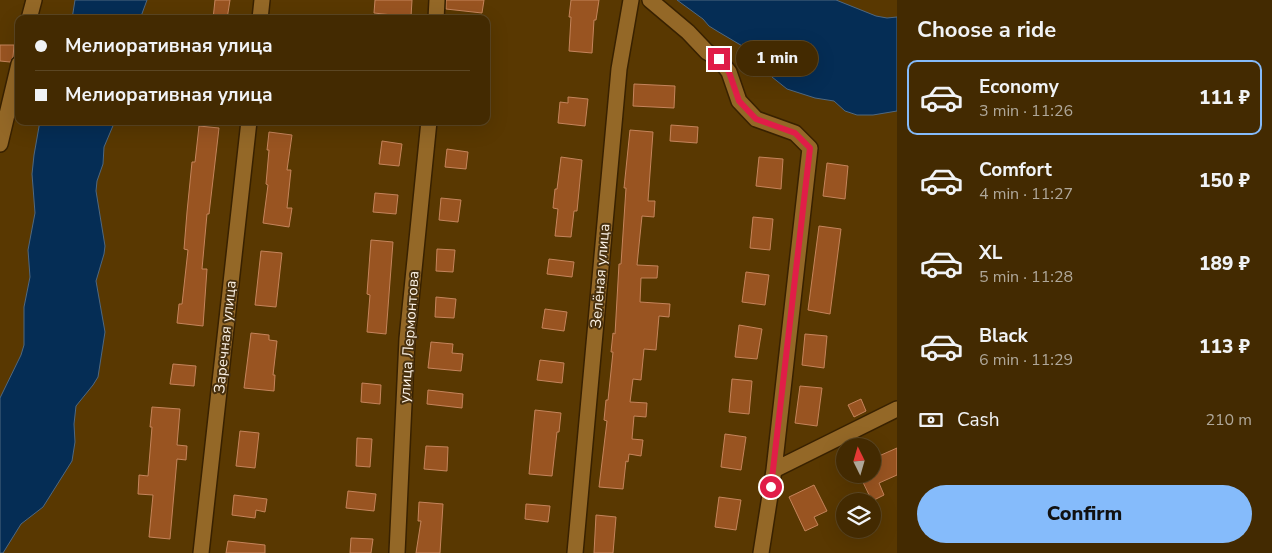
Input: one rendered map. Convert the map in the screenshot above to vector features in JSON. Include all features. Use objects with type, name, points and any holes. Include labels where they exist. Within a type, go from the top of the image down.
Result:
[{"type":"street","points":[[31,15],[34,0]]},
{"type":"street","points":[[260,15],[262,0]]},
{"type":"street","points":[[436,15],[437,0]]},
{"type":"street","name":"Зелёная улица","points":[[575,553],[616,98],[631,0]]},
{"type":"street","points":[[650,0],[688,32],[707,52],[719,59],[729,72],[739,101],[756,119],[795,133],[810,148],[774,470],[761,553]]},
{"type":"street","points":[[0,144],[15,81]]},
{"type":"street","name":"Заречная улица","points":[[201,553],[249,125]]},
{"type":"street","name":"улица Лермонтова","points":[[397,553],[407,339],[429,125]]},
{"type":"street","points":[[774,470],[897,409]]},
{"type":"water","points":[[75,0],[147,0],[141,15],[73,15]]},
{"type":"water","points":[[677,0],[836,0],[876,16],[897,17],[897,111],[873,115],[857,115],[845,111],[834,101],[815,98],[787,89],[772,77],[749,50],[709,26],[703,19]]},
{"type":"water","points":[[39,125],[113,125],[104,147],[103,164],[97,181],[96,191],[105,246],[96,281],[105,332],[98,377],[76,406],[75,442],[72,461],[43,507],[21,524],[3,553],[0,553],[0,398],[24,345],[24,307],[30,277],[28,250],[35,213],[32,174]]},
{"type":"building","points":[[215,0],[230,0],[228,15],[213,15]]},
{"type":"building","points":[[375,0],[412,0],[411,15],[374,13]]},
{"type":"building","points":[[446,0],[484,0],[482,13],[446,9]]},
{"type":"building","points":[[571,0],[599,0],[596,20],[594,20],[592,53],[569,51]]},
{"type":"building","points":[[0,45],[14,45],[13,57],[10,62],[0,61]]},
{"type":"building","points":[[634,84],[675,86],[674,108],[633,106]]},
{"type":"building","points":[[568,97],[588,99],[585,126],[558,123],[560,102],[568,103]]},
{"type":"building","points":[[671,125],[698,127],[697,143],[670,141]]},
{"type":"building","points":[[199,126],[219,128],[209,214],[207,214],[202,269],[207,269],[203,326],[177,323],[179,304],[182,304],[188,250],[184,249],[192,162],[195,162]]},
{"type":"building","points":[[630,130],[653,132],[648,201],[655,201],[654,217],[642,216],[637,265],[658,266],[657,278],[641,278],[640,302],[670,304],[669,317],[659,316],[656,350],[644,349],[641,380],[633,379],[630,402],[647,403],[646,417],[634,416],[632,439],[643,440],[641,456],[629,454],[628,462],[626,461],[623,489],[599,487],[607,421],[604,420],[613,352],[611,352],[613,333],[615,334],[626,188],[624,188]]},
{"type":"building","points":[[269,132],[292,135],[287,170],[291,170],[287,208],[292,208],[289,227],[263,223],[268,185],[266,184]]},
{"type":"building","points":[[382,141],[402,144],[399,166],[379,164]]},
{"type":"building","points":[[447,149],[468,152],[466,169],[445,167]]},
{"type":"building","points":[[561,157],[582,160],[577,211],[574,211],[571,237],[555,236],[558,209],[553,208]]},
{"type":"building","points":[[759,157],[783,159],[781,189],[756,186]]},
{"type":"building","points":[[827,163],[848,166],[845,199],[823,196]]},
{"type":"building","points":[[375,193],[398,195],[396,214],[373,212]]},
{"type":"building","points":[[441,198],[461,200],[458,222],[439,220]]},
{"type":"building","points":[[753,217],[773,219],[770,250],[750,248]]},
{"type":"building","points":[[819,226],[841,229],[830,314],[808,310]]},
{"type":"building","points":[[371,240],[393,242],[386,334],[367,332],[370,295],[367,294]]},
{"type":"building","points":[[437,249],[455,250],[453,272],[436,271]]},
{"type":"building","points":[[261,251],[282,253],[276,307],[255,305]]},
{"type":"building","points":[[549,259],[574,262],[572,277],[547,274]]},
{"type":"building","points":[[746,272],[769,275],[765,305],[742,302]]},
{"type":"building","points":[[436,297],[456,299],[454,318],[435,317]]},
{"type":"building","points":[[545,309],[567,312],[564,331],[542,328]]},
{"type":"building","points":[[739,325],[762,329],[757,359],[735,357]]},
{"type":"building","points":[[251,333],[269,335],[269,340],[277,341],[273,375],[275,375],[274,391],[244,388]]},
{"type":"building","points":[[805,334],[827,336],[824,368],[802,365]]},
{"type":"building","points":[[431,342],[453,344],[452,353],[463,354],[461,371],[428,368]]},
{"type":"building","points":[[540,360],[564,363],[562,383],[537,380]]},
{"type":"building","points":[[173,364],[196,366],[194,386],[170,384]]},
{"type":"building","points":[[732,379],[752,381],[749,414],[729,412]]},
{"type":"building","points":[[362,383],[381,385],[380,404],[361,402]]},
{"type":"building","points":[[800,386],[822,388],[817,426],[795,423]]},
{"type":"building","points":[[428,390],[463,394],[462,408],[427,404]]},
{"type":"building","points":[[861,399],[866,411],[854,417],[848,405]]},
{"type":"building","points":[[152,407],[180,409],[177,445],[187,446],[186,460],[177,459],[170,539],[149,537],[153,495],[138,494],[139,475],[148,476]]},
{"type":"building","points":[[535,410],[561,413],[552,476],[529,474]]},
{"type":"building","points":[[240,431],[259,433],[255,468],[236,466]]},
{"type":"building","points":[[725,434],[746,437],[741,470],[721,467]]},
{"type":"building","points":[[357,438],[372,439],[370,467],[356,466]]},
{"type":"building","points":[[426,446],[448,447],[447,471],[424,469]]},
{"type":"building","points":[[897,448],[897,475],[881,482],[881,482],[881,455]]},
{"type":"building","points":[[863,483],[879,483],[884,495],[881,496],[881,493],[868,493]]},
{"type":"building","points":[[814,485],[827,511],[814,517],[818,525],[805,531],[789,497]]},
{"type":"building","points":[[348,491],[376,494],[374,511],[346,508]]},
{"type":"building","points":[[234,495],[267,499],[265,512],[256,510],[255,518],[232,515]]},
{"type":"building","points":[[719,497],[741,500],[736,530],[715,527]]},
{"type":"building","points":[[419,502],[443,504],[440,553],[416,553],[421,521],[418,521]]},
{"type":"building","points":[[526,504],[550,506],[548,522],[525,519]]},
{"type":"building","points":[[596,515],[616,517],[613,553],[594,553]]},
{"type":"building","points":[[351,538],[373,539],[371,553],[350,553]]},
{"type":"building","points":[[228,541],[265,545],[265,553],[226,553]]},
{"type":"route","points":[[719,59],[729,72],[739,101],[756,119],[795,133],[810,148],[771,487]]}]
